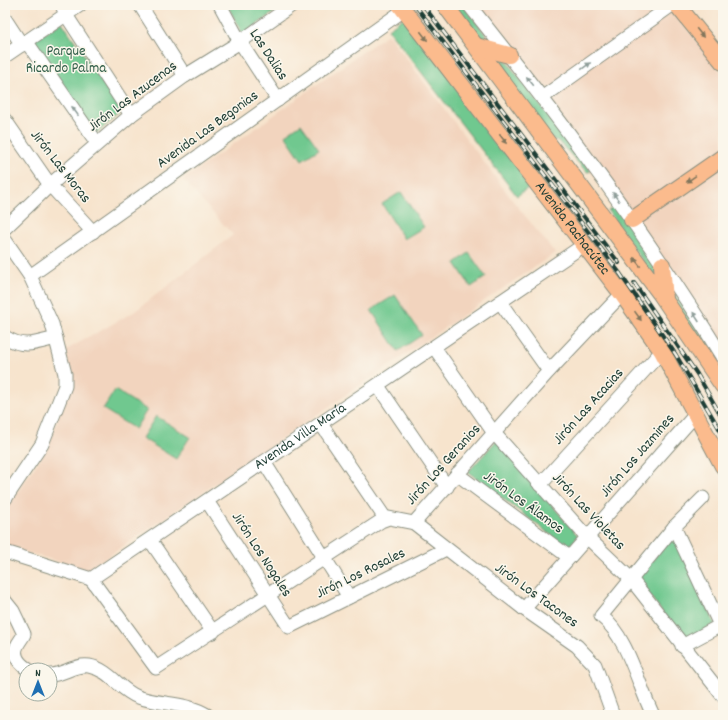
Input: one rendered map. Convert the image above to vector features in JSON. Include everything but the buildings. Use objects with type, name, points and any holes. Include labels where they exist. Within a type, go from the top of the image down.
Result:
[{"type":"main road","points":[[445,5],[665,299],[717,353],[723,386]]},
{"type":"main road","points":[[677,5],[723,62]]},
{"type":"main road","name":"Avenida Pachacútec","points":[[402,7],[622,294],[662,351],[723,466]]},
{"type":"main road","points":[[476,46],[509,55]]},
{"type":"main road","points":[[632,220],[723,156]]},
{"type":"main road","points":[[662,265],[665,299]]},
{"type":"street","points":[[5,56],[24,43],[64,10],[80,5]]},
{"type":"street","points":[[140,5],[185,76]]},
{"type":"street","name":"Las Dalias","points":[[220,5],[240,42],[278,100]]},
{"type":"street","name":"Jirón Las Azucenas","points":[[5,228],[50,184],[131,115],[185,76],[240,42],[292,5]]},
{"type":"street","points":[[469,5],[543,97],[632,220],[717,353]]},
{"type":"street","points":[[543,97],[672,5]]},
{"type":"street","name":"Avenida Las Begonias","points":[[30,276],[278,100],[402,7]]},
{"type":"street","points":[[64,10],[131,115]]},
{"type":"street","points":[[5,19],[98,144]]},
{"type":"street","name":"Jirón Las Moras","points":[[5,120],[50,184],[92,232]]},
{"type":"street","points":[[5,240],[30,276],[52,324],[65,374],[65,386],[42,444],[5,499]]},
{"type":"street","name":"Avenida Villa María","points":[[91,579],[584,245]]},
{"type":"street","name":"Jirón Los Geranios","points":[[385,518],[394,518],[414,523],[549,371],[622,294]]},
{"type":"street","points":[[500,302],[549,371]]},
{"type":"street","points":[[5,337],[15,343],[25,345],[56,338]]},
{"type":"street","name":"Jirón Las Violetas","points":[[434,348],[494,433],[587,537],[631,579],[682,646],[723,696]]},
{"type":"street","name":"Jirón Las Acacias","points":[[540,485],[662,351]]},
{"type":"street","points":[[378,386],[447,487]]},
{"type":"street","name":"Jirón Los Jazmines","points":[[524,609],[696,414]]},
{"type":"street","points":[[5,552],[91,579],[156,668],[385,518],[321,424]]},
{"type":"street","points":[[264,462],[349,597]]},
{"type":"street","name":"Jirón Los Álamos","points":[[457,474],[569,557]]},
{"type":"street","points":[[653,715],[622,642],[615,629],[601,616],[674,527],[703,498]]},
{"type":"street","name":"Jirón Los Nogales","points":[[206,501],[289,627]]},
{"type":"street","name":"Jirón Los Tacones","points":[[414,523],[524,609],[577,646],[595,664],[613,715]]},
{"type":"street","points":[[674,527],[722,625],[682,646]]},
{"type":"street","points":[[150,540],[213,632]]},
{"type":"street","name":"Jirón Los Rosales","points":[[289,627],[446,548]]},
{"type":"street","points":[[5,601],[17,617],[24,634],[10,650],[19,662]]},
{"type":"street","points":[[58,674],[80,666],[89,666],[101,670],[114,679],[127,692],[139,698],[194,708],[206,715]]},
{"type":"shaded area","points":[[464,5],[668,5],[723,74],[723,339],[720,341]]},
{"type":"shaded area","points":[[388,34],[513,201],[555,253],[88,570],[5,546],[5,511],[47,449],[69,389],[70,374],[66,350],[134,312],[233,235],[183,180]]},
{"type":"green space","points":[[227,5],[284,5],[243,35]]},
{"type":"green space","points":[[452,5],[463,5],[591,171],[587,172],[558,141],[552,139]]},
{"type":"green space","points":[[406,16],[533,184],[517,196],[388,29]]},
{"type":"green space","name":"Parque Ricardo Palma","points":[[62,22],[122,112],[94,135],[31,42]]},
{"type":"green space","points":[[301,124],[319,149],[302,160],[285,135]]},
{"type":"green space","points":[[401,192],[424,227],[404,239],[382,204]]},
{"type":"green space","points":[[616,206],[711,347],[705,351],[608,211]]},
{"type":"green space","points":[[469,253],[486,277],[471,287],[455,263]]},
{"type":"green space","points":[[395,295],[422,335],[398,351],[371,310]]},
{"type":"green space","points":[[115,390],[147,410],[135,429],[103,409]]},
{"type":"green space","points":[[156,416],[190,437],[176,459],[142,438]]},
{"type":"green space","points":[[497,440],[578,536],[568,548],[468,472]]},
{"type":"green space","points":[[674,533],[715,624],[684,641],[637,579]]},
{"type":"railway","points":[[415,5],[619,272],[676,355],[723,435]]},
{"type":"railway","points":[[423,5],[619,263]]},
{"type":"railway","points":[[634,283],[697,374],[723,419]]}]
